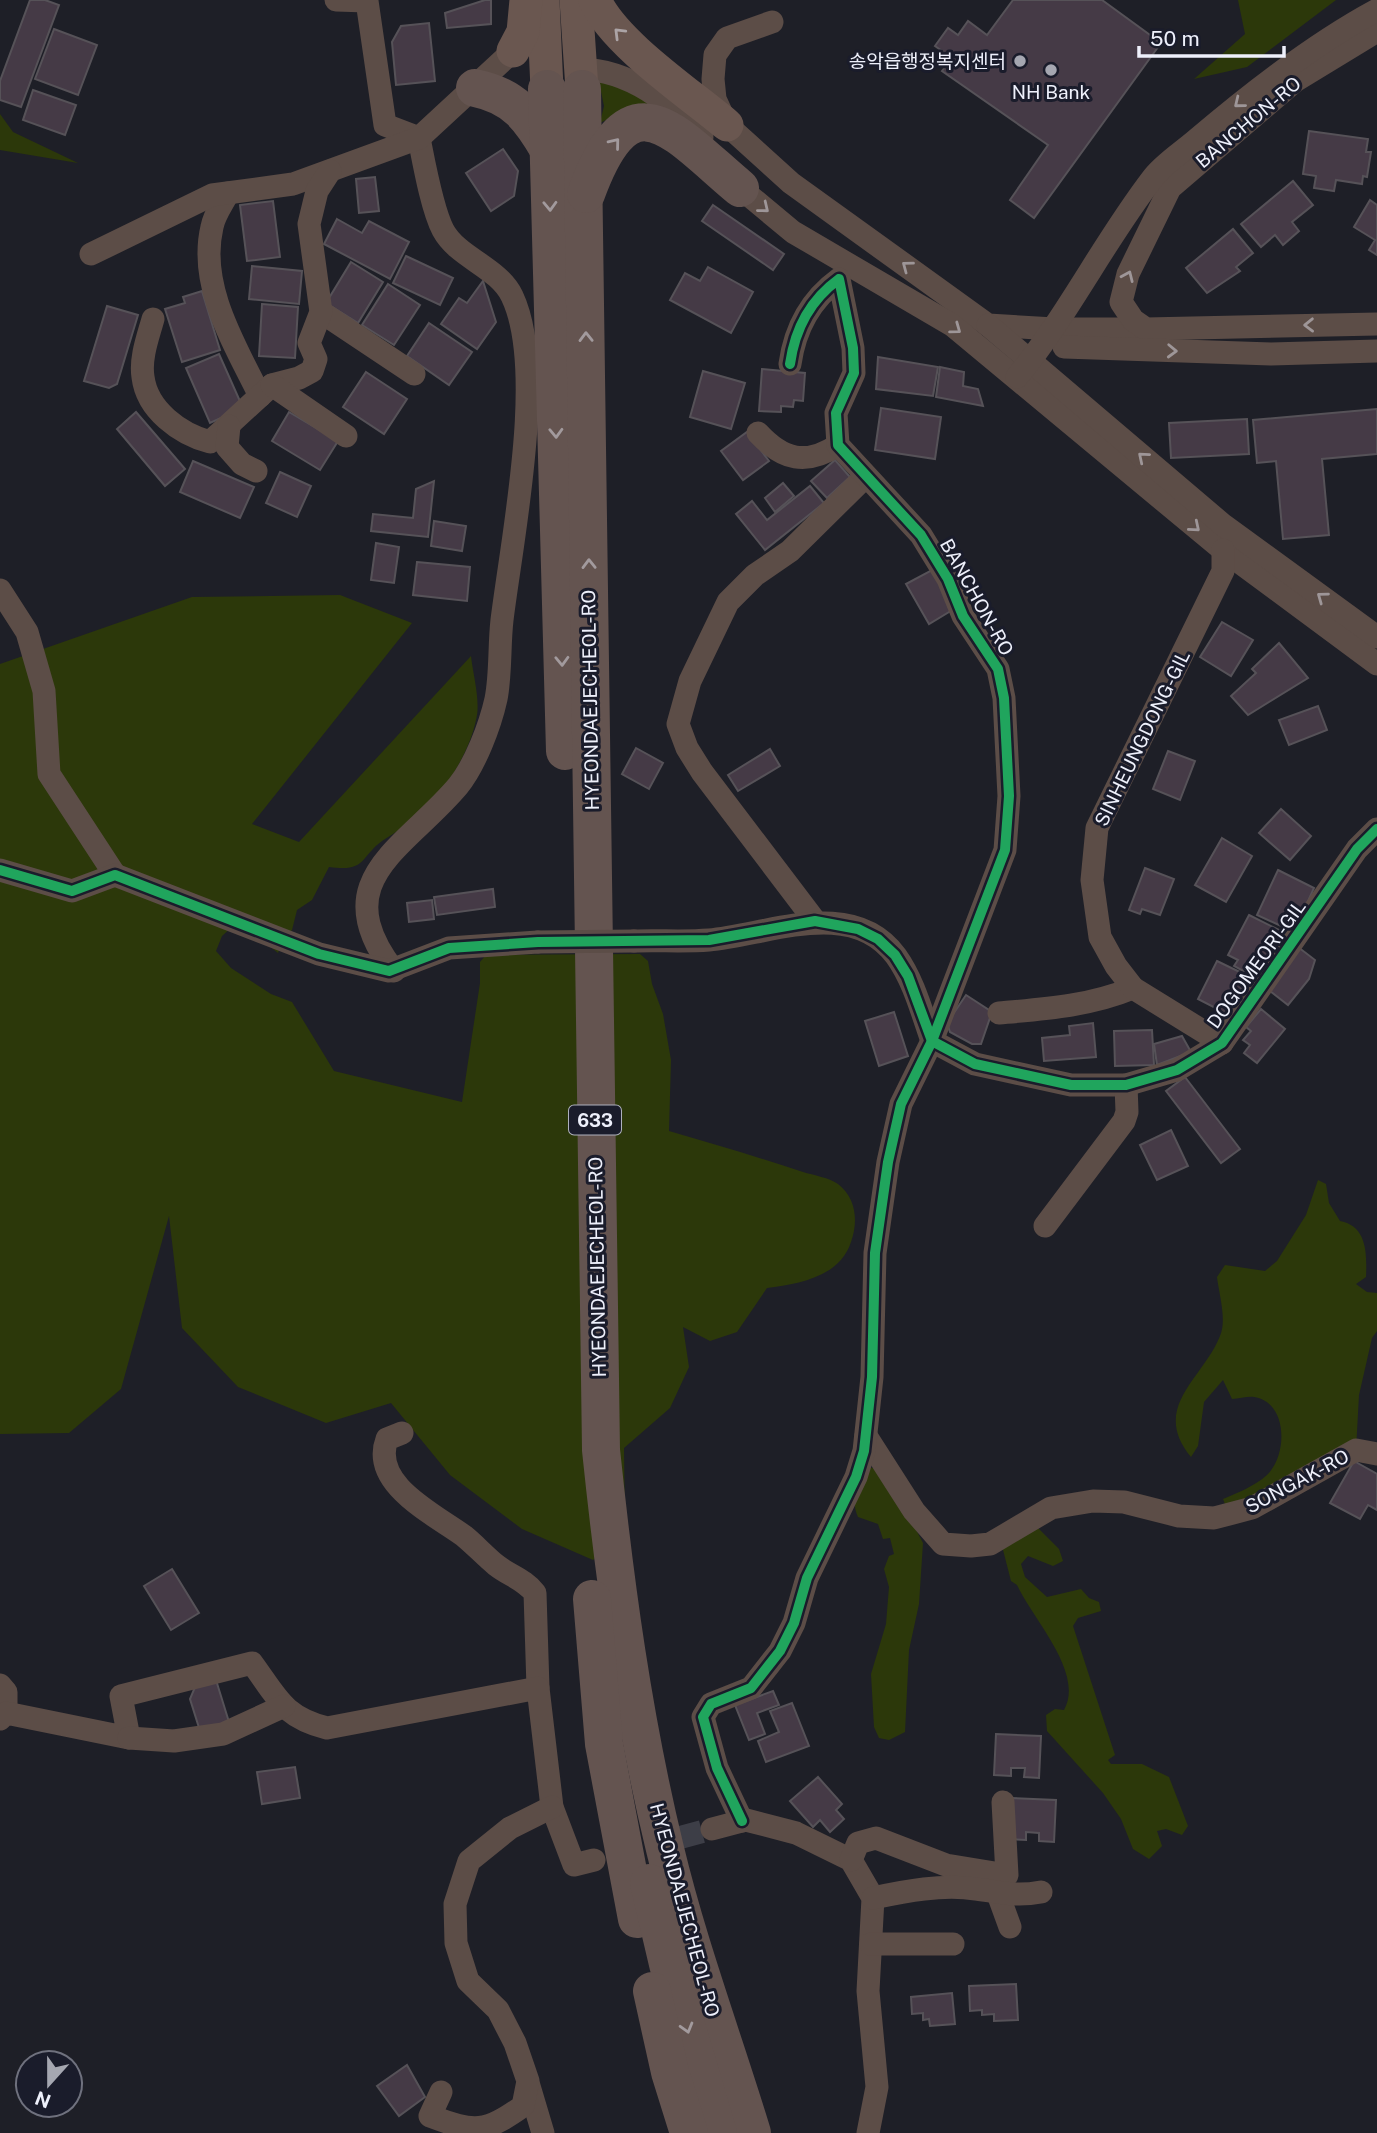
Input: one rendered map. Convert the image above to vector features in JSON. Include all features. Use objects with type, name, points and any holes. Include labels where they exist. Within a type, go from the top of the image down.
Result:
[{"type":"highway","name":"HYEONDAEJECHEOL-RO","points":[[556,67],[549,150],[579,1422],[592,1599],[617,1741],[665,1951],[718,2133]]},
{"type":"highway","name":"HYEONDAEJECHEOL-RO","points":[[556,67],[583,202],[601,1450],[628,1667],[665,1849],[707,1996],[752,2133]]},
{"type":"highway","points":[[475,88],[493,92],[520,107],[549,150]]},
{"type":"highway","points":[[583,202],[592,178],[615,140],[632,123],[643,121],[670,129],[740,188]]},
{"type":"highway","points":[[612,1554],[692,1869],[748,2058],[775,2133]]},
{"type":"highway","points":[[592,1599],[604,1744],[667,2058],[689,2133]]},
{"type":"main road","points":[[526,0],[523,32],[556,67]]},
{"type":"main road","name":"633","points":[[543,0],[556,67]]},
{"type":"main road","name":"633","points":[[556,67],[576,0]]},
{"type":"main road","points":[[595,0],[601,14],[622,37],[727,125]]},
{"type":"street","points":[[336,0],[367,1],[385,125],[419,138]]},
{"type":"street","name":"BANCHON-RO","points":[[1035,382],[1064,335],[1104,246],[1162,182],[1244,99],[1355,22],[1377,10]]},
{"type":"street","points":[[772,22],[727,38],[715,55],[715,99],[727,125],[791,183],[988,325],[1035,382],[1223,550],[1377,664]]},
{"type":"street","name":"BANCHON-RO","points":[[1146,329],[1133,320],[1121,302],[1123,286],[1162,182],[1295,81],[1377,31]]},
{"type":"street","points":[[91,254],[212,195],[292,184],[419,138],[475,88],[599,54],[662,83],[812,217],[874,244]]},
{"type":"street","points":[[556,67],[618,75],[669,104],[714,149],[740,188],[793,232],[952,325],[1035,382],[1377,637]]},
{"type":"street","points":[[394,971],[373,935],[367,914],[367,890],[394,849],[459,784],[479,747],[496,699],[502,620],[518,507],[527,378],[522,327],[511,293],[444,231],[419,138]]},
{"type":"street","points":[[153,319],[144,355],[143,378],[153,402],[170,423],[192,437],[210,442],[266,391],[312,371],[316,359],[309,343],[321,312],[309,224],[317,191],[330,171]]},
{"type":"street","points":[[228,193],[212,224],[208,254],[224,322],[266,391],[346,436]]},
{"type":"street","points":[[758,433],[778,453],[795,457],[822,455],[838,445],[836,413],[854,373],[853,348],[839,279],[820,292],[809,306],[790,364]]},
{"type":"street","points":[[321,312],[414,374]]},
{"type":"street","points":[[1064,335],[1146,329],[1377,324]]},
{"type":"street","points":[[988,325],[1064,335],[1271,354],[1377,351]]},
{"type":"street","points":[[229,426],[227,447],[242,464],[256,471]]},
{"type":"street","name":"BANCHON-RO","points":[[838,445],[932,550],[964,616],[998,669],[1004,698],[1009,796],[1005,850],[932,1041]]},
{"type":"street","points":[[815,921],[702,772],[687,748],[678,724],[690,681],[728,601],[755,575],[790,551],[865,477]]},
{"type":"street","name":"SINHEUNGDONG-GIL","points":[[1222,1042],[1133,988],[1116,966],[1100,937],[1092,880],[1097,828],[1223,571],[1223,550]]},
{"type":"street","points":[[0,590],[27,632],[44,691],[49,774],[115,875],[320,954],[394,971],[449,948],[538,942],[709,940],[815,921],[858,929],[878,939],[895,955],[908,976],[932,1041],[901,1104],[888,1162],[875,1253],[872,1377],[866,1436],[856,1477],[807,1578],[794,1623],[780,1651],[751,1688],[711,1704],[703,1717],[717,1768],[742,1821]]},
{"type":"street","name":"DOGOMEORI-GIL","points":[[932,1041],[975,1064],[1071,1085],[1126,1086],[1177,1070],[1222,1042],[1357,849],[1377,829]]},
{"type":"street","points":[[0,870],[72,891],[115,875]]},
{"type":"street","points":[[999,1013],[1079,1004],[1108,998],[1133,988]]},
{"type":"street","points":[[1045,1226],[1124,1121],[1127,1112],[1126,1086]]},
{"type":"street","points":[[402,1433],[387,1439],[382,1452],[383,1464],[411,1499],[428,1515],[462,1535],[497,1566],[523,1580],[535,1593],[538,1688],[552,1807],[574,1865],[594,1860]]},
{"type":"street","name":"SONGAK-RO","points":[[866,1436],[914,1511],[943,1544],[971,1546],[990,1544],[1051,1508],[1093,1501],[1133,1503],[1179,1516],[1214,1518],[1252,1508],[1356,1450],[1377,1454]]},
{"type":"street","points":[[129,1738],[121,1696],[252,1663],[284,1706],[301,1722],[327,1728],[538,1688]]},
{"type":"street","points":[[0,1685],[6,1692],[3,1716],[129,1738],[174,1741],[223,1734],[284,1706]]},
{"type":"street","points":[[851,1860],[858,1843],[876,1838],[946,1865],[1007,1875],[1003,1802]]},
{"type":"street","points":[[543,2133],[515,2043],[498,2010],[468,1981],[456,1943],[455,1904],[469,1861],[510,1828],[552,1807]]},
{"type":"street","points":[[712,1829],[742,1821],[796,1833],[851,1860],[873,1898],[869,1991],[877,2087],[868,2133]]},
{"type":"street","points":[[873,1898],[935,1889],[977,1889],[998,1894],[1025,1895],[1041,1892]]},
{"type":"street","points":[[998,1894],[1010,1927]]},
{"type":"street","points":[[871,1944],[953,1944]]},
{"type":"street","points":[[441,2092],[430,2116],[456,2132],[489,2132],[523,2106],[528,2081]]},
{"type":"green space","points":[[1238,0],[1336,0],[1247,67],[1194,79],[1245,34]]},
{"type":"green space","points":[[598,77],[667,109],[610,118],[600,123],[604,106]]},
{"type":"green space","points":[[0,114],[13,132],[78,163],[0,150]]},
{"type":"green space","points":[[340,595],[412,623],[252,824],[299,842],[471,656],[478,705],[473,733],[455,770],[440,793],[422,813],[382,841],[356,865],[329,867],[312,900],[297,910],[292,930],[284,938],[278,953],[258,937],[232,927],[222,936],[216,951],[231,968],[271,994],[292,1002],[334,1071],[462,1102],[480,983],[480,962],[486,955],[640,954],[648,961],[652,984],[663,1014],[671,1060],[669,1131],[831,1180],[844,1190],[854,1211],[855,1227],[846,1254],[828,1271],[804,1281],[767,1288],[737,1332],[710,1341],[683,1327],[689,1367],[670,1408],[624,1448],[625,1531],[593,1560],[522,1529],[450,1475],[391,1403],[326,1423],[238,1387],[182,1328],[169,1216],[121,1389],[69,1433],[0,1434],[0,664],[192,597]]},
{"type":"green space","points":[[1318,1180],[1326,1184],[1329,1203],[1340,1221],[1356,1228],[1364,1242],[1366,1277],[1356,1284],[1367,1292],[1377,1293],[1377,1331],[1372,1338],[1359,1395],[1356,1450],[1226,1507],[1223,1499],[1257,1483],[1274,1466],[1281,1443],[1279,1419],[1265,1401],[1252,1397],[1232,1399],[1223,1380],[1204,1402],[1198,1446],[1191,1457],[1180,1439],[1176,1423],[1178,1408],[1222,1330],[1223,1315],[1217,1277],[1225,1265],[1265,1271],[1277,1261],[1306,1215]]},
{"type":"green space","points":[[869,1467],[886,1472],[923,1543],[919,1604],[909,1650],[905,1732],[889,1740],[879,1738],[874,1727],[871,1674],[886,1624],[889,1587],[884,1569],[889,1556],[894,1554],[890,1538],[883,1539],[878,1524],[858,1517],[855,1497]]},
{"type":"green space","points":[[1035,1525],[1059,1549],[1063,1561],[1053,1566],[1028,1556],[1021,1564],[1025,1577],[1047,1597],[1081,1589],[1089,1598],[1099,1602],[1101,1611],[1078,1618],[1073,1626],[1115,1755],[1108,1760],[1111,1764],[1142,1764],[1169,1777],[1188,1826],[1182,1835],[1166,1829],[1157,1831],[1162,1846],[1149,1859],[1133,1849],[1121,1819],[1103,1793],[1047,1731],[1046,1715],[1055,1709],[1064,1710],[1069,1695],[1068,1680],[1054,1646],[1017,1585],[1011,1581],[1002,1546]]},
{"type":"building","points":[[30,0],[45,0],[59,5],[21,107],[0,100],[0,81]]},
{"type":"building","points":[[491,0],[491,24],[447,28],[445,13]]},
{"type":"building","points":[[1013,0],[1102,0],[1161,43],[1034,218],[1010,200],[1048,145],[942,71],[952,58],[935,46],[948,28],[958,35],[968,21],[987,35]]},
{"type":"building","points":[[429,23],[435,81],[396,85],[392,42],[401,26]]},
{"type":"building","points":[[54,29],[97,45],[78,95],[35,79]]},
{"type":"building","points":[[33,90],[76,105],[65,135],[23,120]]},
{"type":"building","points":[[1309,131],[1368,139],[1366,152],[1371,152],[1367,177],[1363,176],[1362,184],[1336,180],[1334,191],[1314,188],[1316,176],[1303,174]]},
{"type":"building","points":[[503,149],[518,171],[514,196],[491,211],[466,173]]},
{"type":"building","points":[[375,177],[379,211],[359,213],[356,179]]},
{"type":"building","points":[[1293,181],[1313,205],[1292,222],[1299,231],[1283,245],[1275,235],[1261,247],[1241,224]]},
{"type":"building","points":[[1370,200],[1377,205],[1377,255],[1369,250],[1375,240],[1354,227]]},
{"type":"building","points":[[273,201],[280,257],[247,261],[240,205]]},
{"type":"building","points":[[713,205],[784,254],[773,270],[702,221]]},
{"type":"building","points":[[337,219],[362,233],[369,221],[409,242],[390,279],[324,244]]},
{"type":"building","points":[[1233,229],[1253,253],[1236,267],[1240,271],[1207,293],[1186,268]]},
{"type":"building","points":[[406,256],[453,278],[440,305],[393,283]]},
{"type":"building","points":[[351,262],[383,282],[358,323],[326,303]]},
{"type":"building","points":[[252,266],[302,271],[299,304],[249,299]]},
{"type":"building","points":[[708,267],[753,292],[731,333],[670,300],[685,273],[700,281]]},
{"type":"building","points":[[483,281],[496,322],[477,349],[441,324],[459,298],[467,303]]},
{"type":"building","points":[[388,284],[420,305],[394,345],[362,325]]},
{"type":"building","points":[[202,291],[220,350],[182,362],[165,309],[185,303],[183,297]]},
{"type":"building","points":[[262,304],[298,307],[295,358],[259,356]]},
{"type":"building","points":[[107,306],[138,315],[117,384],[109,388],[84,381]]},
{"type":"building","points":[[429,323],[472,352],[449,385],[407,356]]},
{"type":"building","points":[[219,354],[243,408],[210,423],[186,368]]},
{"type":"building","points":[[878,357],[938,367],[933,396],[876,389]]},
{"type":"building","points":[[940,367],[964,372],[963,386],[978,389],[983,406],[936,397]]},
{"type":"building","points":[[762,369],[805,373],[803,401],[794,400],[793,407],[781,406],[781,412],[759,411]]},
{"type":"building","points":[[703,371],[745,383],[731,429],[690,417]]},
{"type":"building","points":[[366,372],[407,399],[384,434],[343,407]]},
{"type":"building","points":[[881,408],[941,417],[935,459],[875,450]]},
{"type":"building","points":[[1377,409],[1377,454],[1322,459],[1329,535],[1283,539],[1276,461],[1257,463],[1253,420]]},
{"type":"building","points":[[136,412],[185,469],[165,486],[117,429]]},
{"type":"building","points":[[289,412],[338,441],[320,470],[272,441]]},
{"type":"building","points":[[1247,419],[1249,454],[1171,458],[1169,423]]},
{"type":"building","points":[[747,432],[769,461],[743,480],[721,451]]},
{"type":"building","points":[[835,460],[850,477],[827,498],[811,481]]},
{"type":"building","points":[[193,461],[254,487],[240,518],[180,492]]},
{"type":"building","points":[[280,472],[311,486],[297,517],[266,503]]},
{"type":"building","points":[[434,481],[428,537],[371,531],[373,514],[413,518],[416,489]]},
{"type":"building","points":[[783,483],[794,496],[775,512],[765,498]]},
{"type":"building","points":[[810,486],[824,503],[765,550],[736,514],[752,501],[767,520]]},
{"type":"building","points":[[434,521],[466,526],[462,551],[431,546]]},
{"type":"building","points":[[376,543],[399,547],[394,583],[371,580]]},
{"type":"building","points":[[417,562],[470,567],[467,601],[413,595]]},
{"type":"building","points":[[932,570],[954,609],[929,624],[906,584]]},
{"type":"building","points":[[1222,622],[1253,640],[1231,676],[1200,657]]},
{"type":"building","points":[[1279,643],[1308,678],[1248,715],[1231,696],[1256,673],[1252,669]]},
{"type":"building","points":[[1318,706],[1327,730],[1289,745],[1279,720]]},
{"type":"building","points":[[636,748],[663,763],[649,789],[622,774]]},
{"type":"building","points":[[770,749],[780,766],[738,791],[728,775]]},
{"type":"building","points":[[1168,751],[1195,761],[1180,800],[1153,789]]},
{"type":"building","points":[[1281,809],[1311,836],[1290,860],[1259,833]]},
{"type":"building","points":[[1222,838],[1252,856],[1226,902],[1195,885]]},
{"type":"building","points":[[1145,868],[1174,879],[1160,915],[1142,909],[1140,914],[1129,910]]},
{"type":"building","points":[[1278,870],[1314,888],[1294,932],[1257,915]]},
{"type":"building","points":[[493,889],[495,907],[437,915],[434,897]]},
{"type":"building","points":[[432,900],[434,919],[409,922],[407,903]]},
{"type":"building","points":[[1249,915],[1281,931],[1256,978],[1234,966],[1238,960],[1228,955]]},
{"type":"building","points":[[1298,947],[1315,960],[1309,979],[1288,1005],[1266,988]]},
{"type":"building","points":[[1217,961],[1248,976],[1229,1015],[1198,999]]},
{"type":"building","points":[[966,995],[992,1012],[981,1044],[972,1044],[950,1032],[947,1023]]},
{"type":"building","points":[[1261,1009],[1285,1029],[1257,1063],[1244,1053],[1250,1045],[1243,1040],[1251,1031],[1246,1027]]},
{"type":"building","points":[[894,1012],[908,1056],[879,1066],[865,1021]]},
{"type":"building","points":[[1093,1023],[1096,1057],[1044,1061],[1042,1038],[1070,1035],[1069,1026]]},
{"type":"building","points":[[1152,1030],[1154,1065],[1115,1066],[1114,1031]]},
{"type":"building","points":[[1182,1036],[1191,1052],[1157,1065],[1154,1044]]},
{"type":"building","points":[[1185,1077],[1240,1149],[1221,1163],[1166,1091]]},
{"type":"building","points":[[1171,1130],[1188,1166],[1157,1180],[1140,1145]]},
{"type":"building","points":[[1354,1461],[1377,1474],[1377,1510],[1368,1505],[1360,1519],[1330,1503]]},
{"type":"building","points":[[172,1569],[199,1613],[171,1630],[144,1586]]},
{"type":"building","points":[[216,1680],[229,1722],[200,1731],[190,1699],[195,1687]]},
{"type":"building","points":[[773,1691],[779,1705],[757,1713],[765,1734],[749,1740],[735,1705]]},
{"type":"building","points":[[792,1703],[809,1746],[766,1762],[758,1741],[779,1732],[770,1711]]},
{"type":"building","points":[[996,1734],[1041,1736],[1039,1778],[1024,1777],[1025,1768],[1011,1768],[1011,1776],[994,1775]]},
{"type":"building","points":[[295,1767],[300,1798],[262,1804],[257,1772]]},
{"type":"building","points":[[818,1777],[842,1804],[836,1810],[844,1819],[830,1832],[820,1820],[813,1827],[790,1801]]},
{"type":"building","points":[[1011,1798],[1056,1800],[1054,1842],[1039,1841],[1039,1833],[1026,1832],[1026,1840],[1009,1839]]},
{"type":"building","points":[[1016,1984],[1018,2020],[994,2021],[994,2014],[982,2015],[982,2010],[970,2011],[969,1986]]},
{"type":"building","points":[[952,1993],[955,2024],[930,2026],[929,2019],[923,2020],[923,2013],[912,2014],[911,1997]]},
{"type":"building","points":[[407,2065],[425,2097],[399,2116],[377,2086]]},
{"type":"tunnel","points":[[614,1855],[712,1829]]},
{"type":"cycle path","points":[[742,1821],[717,1768],[703,1717],[711,1704],[751,1688],[780,1651],[794,1623],[807,1578],[856,1477],[864,1451],[872,1377],[875,1253],[888,1162],[901,1104],[932,1041],[1005,850],[1009,796],[1004,698],[998,669],[963,616],[948,579],[921,535],[838,445],[836,413],[854,373],[853,348],[839,279],[820,296],[806,316],[796,338],[790,364]]},
{"type":"cycle path","points":[[0,870],[72,891],[115,875],[319,954],[389,971],[449,948],[538,942],[709,940],[815,921],[858,929],[878,939],[895,955],[908,976],[932,1041],[975,1064],[1071,1085],[1126,1085],[1177,1070],[1222,1043],[1357,849],[1377,829]]},
{"type":"place","name":"송악읍행정복지센터","points":[[1020,61]]},
{"type":"place","name":"NH Bank","points":[[1051,70]]}]
